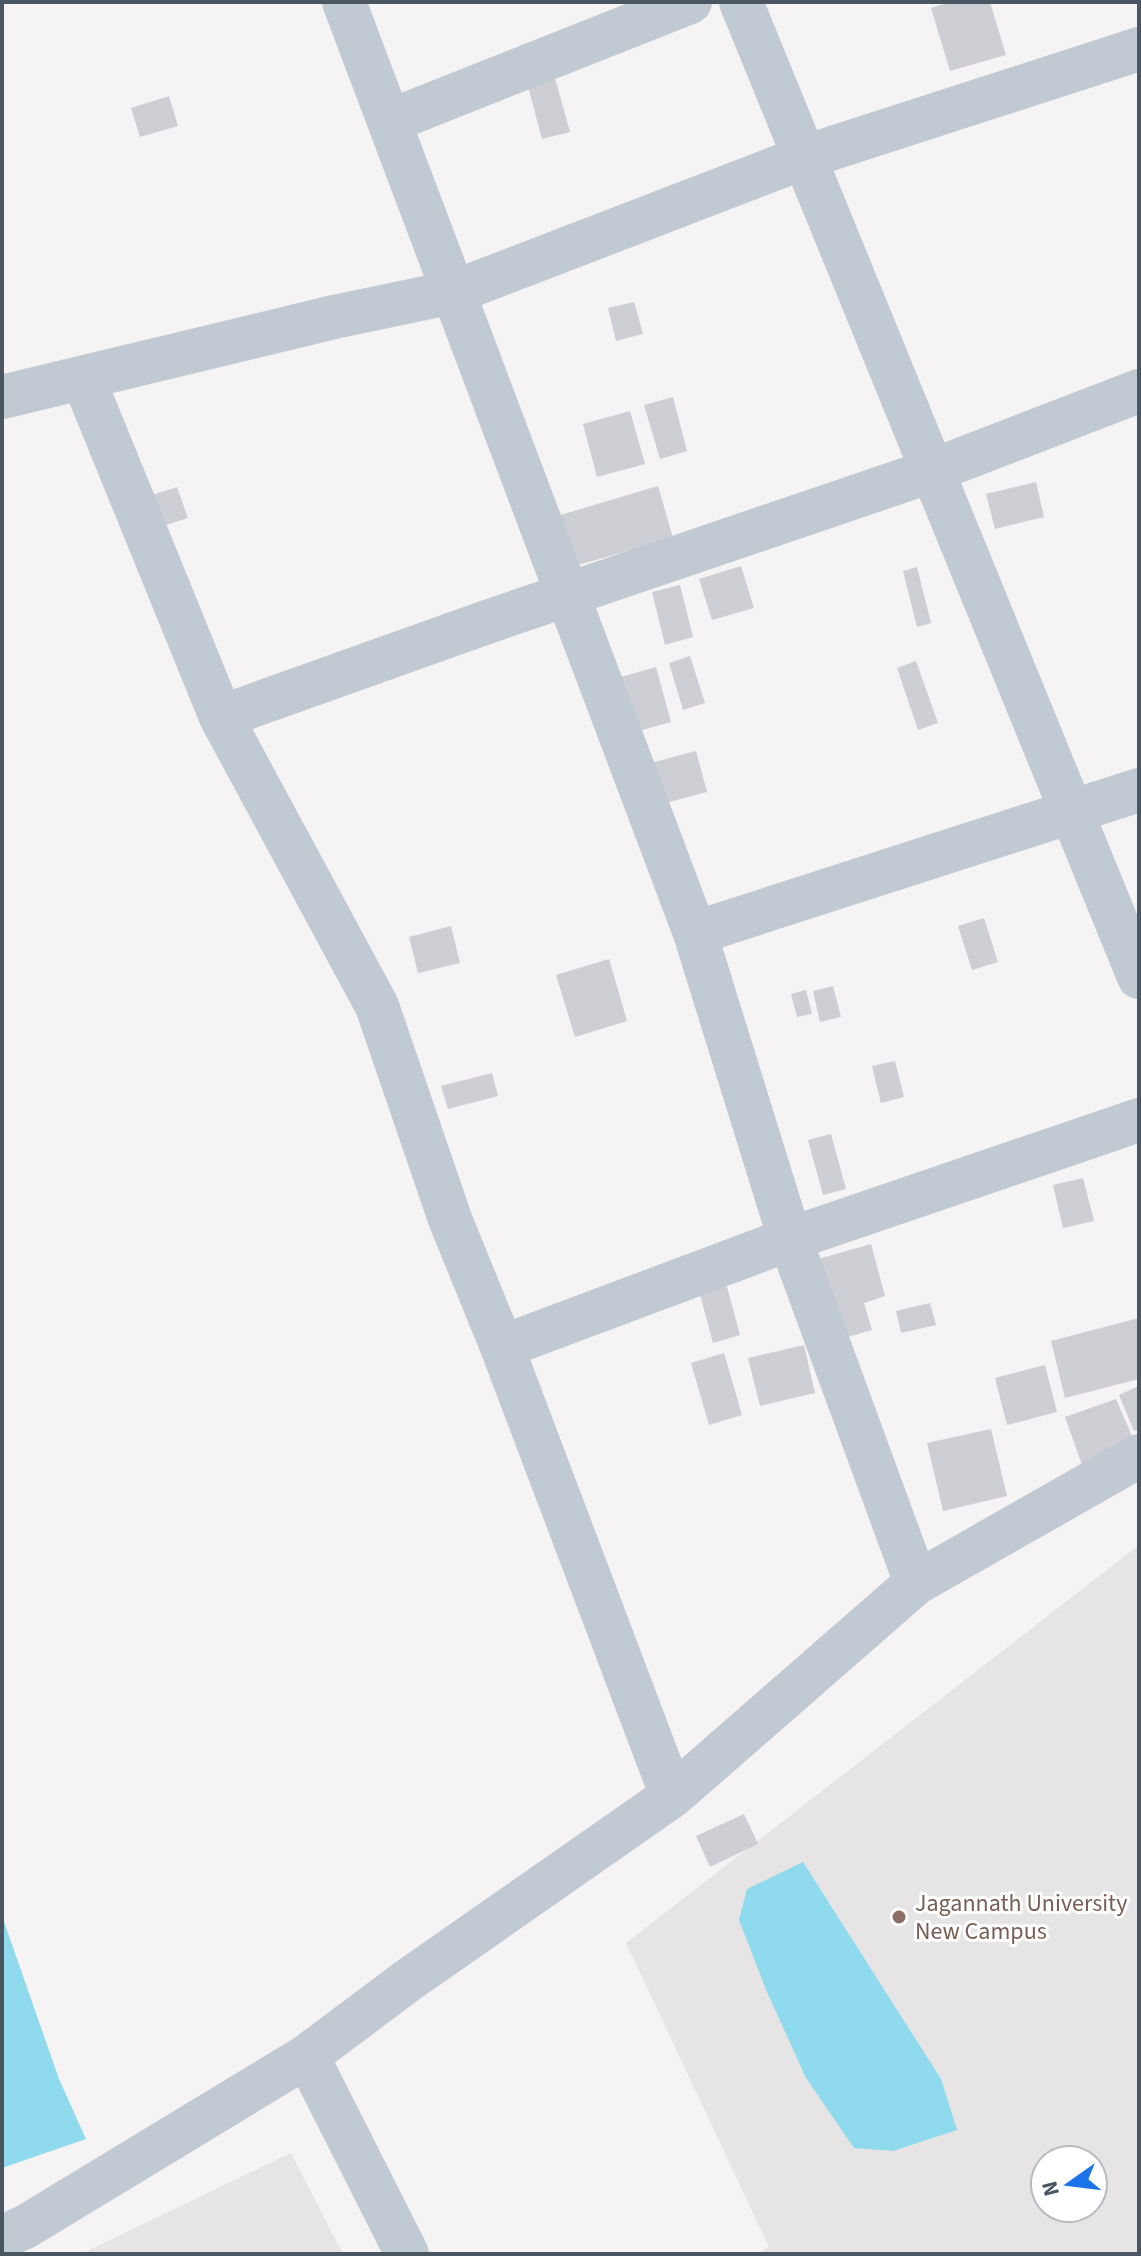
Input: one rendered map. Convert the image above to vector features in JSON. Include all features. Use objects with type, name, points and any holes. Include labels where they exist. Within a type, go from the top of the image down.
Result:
[{"type":"street","points":[[344,2],[695,933],[790,1239],[916,1583]]},
{"type":"street","points":[[390,121],[690,2]]},
{"type":"street","points":[[741,2],[1139,977]]},
{"type":"street","points":[[2,397],[334,317],[454,292],[805,157],[1139,49]]},
{"type":"street","points":[[83,378],[221,717],[377,1006],[450,1219],[502,1347],[672,1796]]},
{"type":"street","points":[[221,717],[487,622],[934,470],[1139,391]]},
{"type":"street","points":[[695,933],[1139,790]]},
{"type":"street","points":[[502,1347],[790,1239],[1139,1120]]},
{"type":"street","points":[[2,2237],[25,2227],[307,2056],[407,1981],[672,1796],[916,1583],[1139,1456]]},
{"type":"street","points":[[307,2056],[407,2254]]},
{"type":"shaded area","name":"Jagannath University New Campus","points":[[1139,1545],[1139,2254],[756,2254],[769,2247],[626,1943]]},
{"type":"shaded area","points":[[291,2153],[343,2254],[81,2254]]},
{"type":"water","points":[[803,1862],[941,2079],[957,2130],[893,2151],[854,2148],[806,2078],[739,1920],[747,1889]]},
{"type":"water","points":[[2,1916],[59,2079],[86,2139],[2,2168]]},
{"type":"building","points":[[950,2],[990,2],[1006,55],[950,71],[931,8]]},
{"type":"building","points":[[553,71],[570,132],[542,139],[526,79]]},
{"type":"building","points":[[169,96],[178,126],[140,137],[131,108]]},
{"type":"building","points":[[634,302],[643,334],[616,341],[608,308]]},
{"type":"building","points":[[673,397],[687,451],[660,459],[644,405]]},
{"type":"building","points":[[630,411],[645,464],[597,477],[583,424]]},
{"type":"building","points":[[1036,482],[1044,517],[995,529],[986,494]]},
{"type":"building","points":[[658,486],[673,538],[571,567],[557,516]]},
{"type":"building","points":[[177,487],[188,518],[153,529],[143,498]]},
{"type":"building","points":[[741,566],[754,608],[712,620],[699,579]]},
{"type":"building","points":[[917,567],[931,623],[917,627],[903,571]]},
{"type":"building","points":[[680,585],[693,637],[665,645],[652,592]]},
{"type":"building","points":[[690,656],[705,703],[683,710],[669,663]]},
{"type":"building","points":[[916,661],[938,723],[918,730],[897,668]]},
{"type":"building","points":[[656,667],[671,722],[632,733],[617,678]]},
{"type":"building","points":[[696,751],[707,792],[654,806],[643,765]]},
{"type":"building","points":[[984,918],[998,962],[972,970],[958,926]]},
{"type":"building","points":[[451,926],[460,963],[418,973],[409,937]]},
{"type":"building","points":[[609,959],[627,1021],[575,1037],[556,975]]},
{"type":"building","points":[[833,986],[841,1017],[820,1022],[813,991]]},
{"type":"building","points":[[806,990],[812,1014],[797,1017],[791,994]]},
{"type":"building","points":[[895,1061],[904,1097],[881,1103],[872,1066]]},
{"type":"building","points":[[492,1073],[498,1096],[448,1109],[441,1086]]},
{"type":"building","points":[[831,1134],[846,1189],[823,1195],[808,1140]]},
{"type":"building","points":[[1083,1178],[1094,1221],[1063,1228],[1053,1185]]},
{"type":"building","points":[[871,1244],[885,1296],[864,1303],[872,1330],[841,1339],[818,1259]]},
{"type":"building","points":[[726,1283],[740,1335],[713,1343],[699,1291]]},
{"type":"building","points":[[930,1303],[936,1325],[901,1333],[896,1311]]},
{"type":"building","points":[[1139,1318],[1139,1379],[1065,1398],[1051,1341]]},
{"type":"building","points":[[804,1345],[815,1393],[760,1406],[748,1358]]},
{"type":"building","points":[[724,1353],[742,1415],[709,1425],[691,1363]]},
{"type":"building","points":[[1045,1365],[1057,1412],[1007,1425],[995,1378]]},
{"type":"building","points":[[1139,1386],[1139,1429],[1134,1431],[1119,1395]]},
{"type":"building","points":[[1116,1399],[1132,1436],[1082,1465],[1065,1417]]},
{"type":"building","points":[[991,1429],[1007,1496],[943,1511],[927,1443]]},
{"type":"building","points":[[744,1814],[758,1844],[710,1867],[696,1836]]},
{"type":"place","name":"Jagannath University New Campus","points":[[899,1917]]}]
